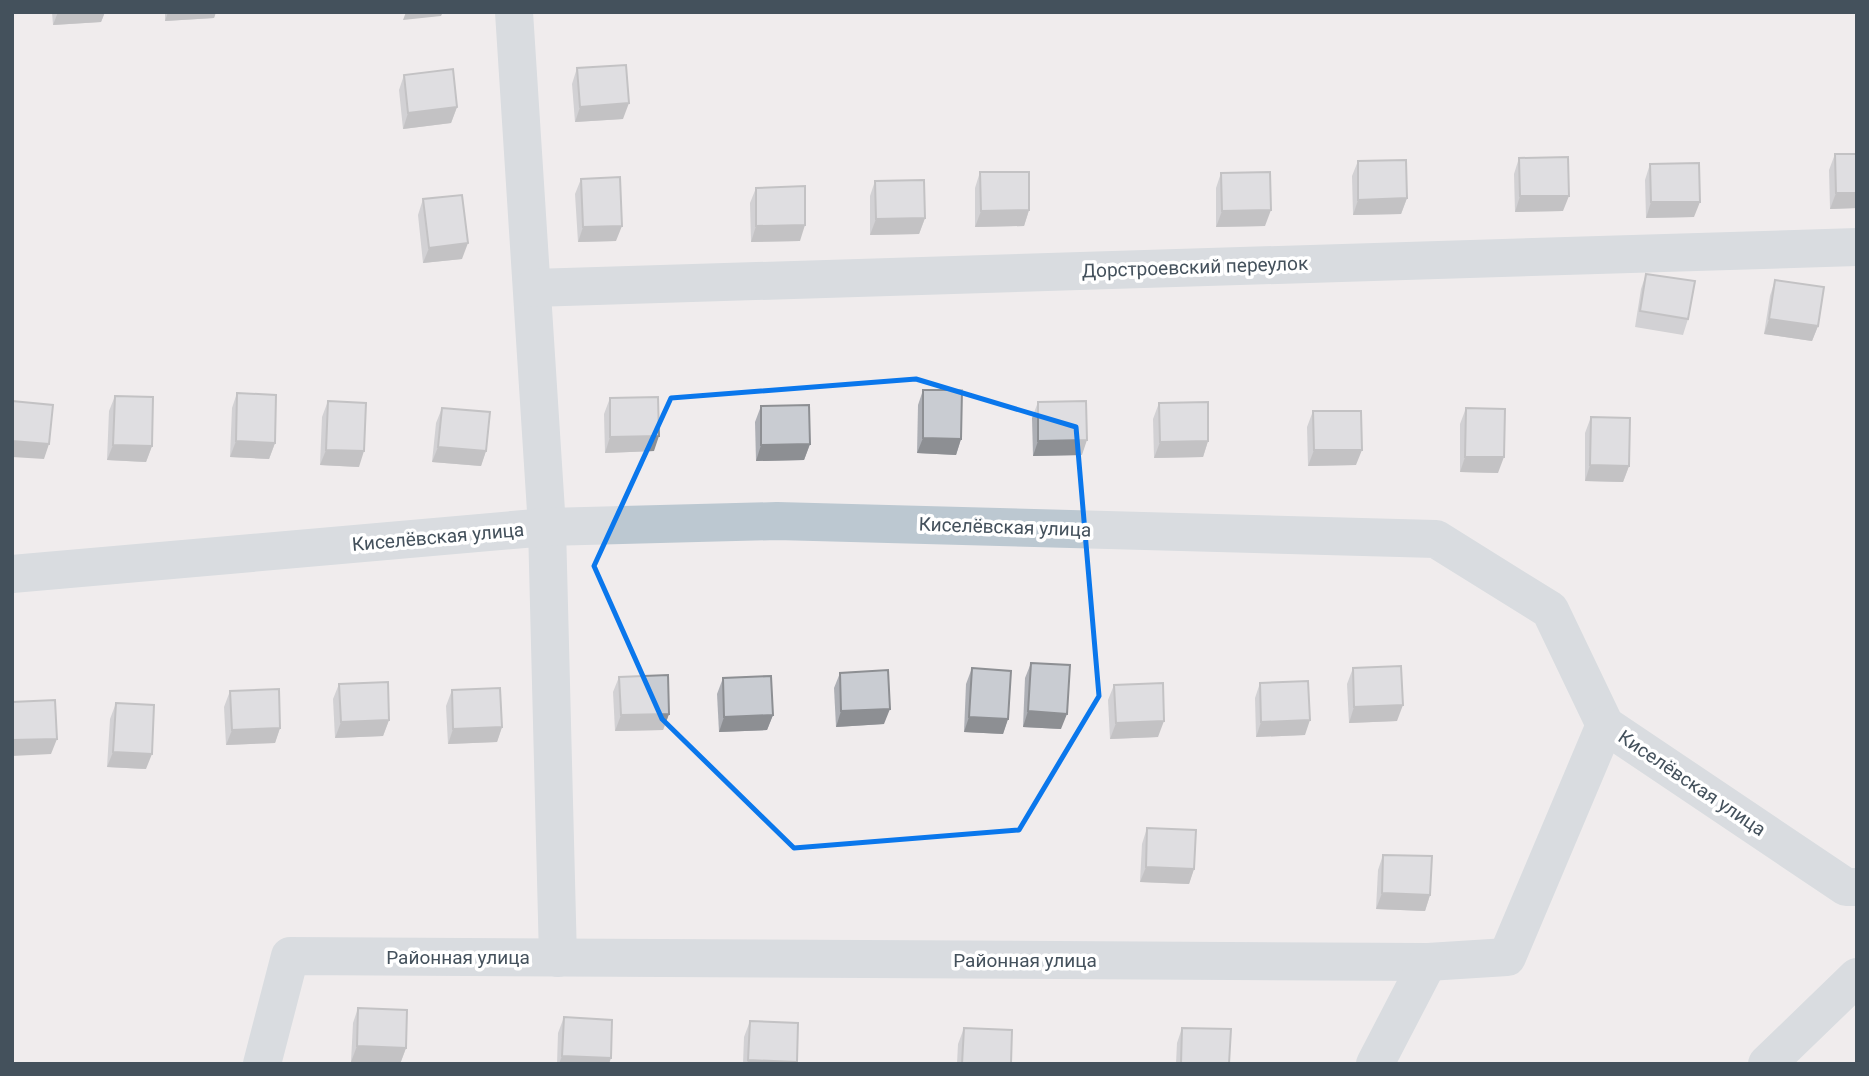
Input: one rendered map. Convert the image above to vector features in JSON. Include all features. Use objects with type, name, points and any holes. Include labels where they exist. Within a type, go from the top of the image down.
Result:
[{"type":"street","points":[[514,12],[547,527],[558,958]]},
{"type":"street","name":"Дорстроевский переулок","points":[[533,288],[1857,247]]},
{"type":"street","name":"Киселёвская улица","points":[[12,574],[547,527],[777,521],[1436,539],[1550,610],[1605,725],[1846,887],[1857,887]]},
{"type":"street","name":"Районная улица","points":[[262,1064],[290,956],[1428,962],[1507,957],[1605,725]]},
{"type":"street","points":[[1375,1064],[1428,962]]},
{"type":"street","points":[[1768,1064],[1857,977]]},
{"type":"highlighted area","points":[[916,379],[1076,427],[1099,696],[1019,830],[794,848],[662,719],[594,566],[671,398]]},
{"type":"building","points":[[626,65],[629,103],[580,107],[577,68]]},
{"type":"building","points":[[453,69],[457,107],[408,113],[404,75]]},
{"type":"building","points":[[1835,154],[1857,154],[1857,193],[1836,193]]},
{"type":"building","points":[[1568,157],[1569,196],[1520,196],[1519,158]]},
{"type":"building","points":[[1406,160],[1407,198],[1358,200],[1358,161]]},
{"type":"building","points":[[1699,163],[1700,202],[1651,202],[1650,164]]},
{"type":"building","points":[[980,172],[1029,172],[1029,210],[981,211]]},
{"type":"building","points":[[1270,172],[1271,210],[1222,211],[1221,173]]},
{"type":"building","points":[[620,177],[622,226],[583,227],[581,179]]},
{"type":"building","points":[[924,180],[925,218],[876,219],[875,181]]},
{"type":"building","points":[[805,186],[805,225],[756,226],[756,188]]},
{"type":"building","points":[[462,195],[468,243],[429,248],[423,199]]},
{"type":"building","points":[[1646,274],[1695,281],[1688,319],[1640,311]]},
{"type":"building","points":[[1775,280],[1824,287],[1818,326],[1769,319]]},
{"type":"building","points":[[923,390],[962,390],[961,439],[923,438]]},
{"type":"building","points":[[237,393],[276,395],[275,443],[236,441]]},
{"type":"building","points":[[115,396],[153,397],[152,446],[113,445]]},
{"type":"building","points":[[658,397],[659,436],[610,437],[610,398]]},
{"type":"building","points":[[12,401],[53,405],[49,444],[12,441]]},
{"type":"building","points":[[328,401],[366,403],[364,451],[326,450]]},
{"type":"building","points":[[1086,401],[1087,440],[1038,441],[1038,402]]},
{"type":"building","points":[[1208,402],[1208,441],[1160,442],[1159,403]]},
{"type":"building","points":[[809,405],[810,444],[761,445],[761,406]]},
{"type":"building","points":[[442,408],[490,412],[486,451],[438,447]]},
{"type":"building","points":[[1466,408],[1505,409],[1504,457],[1465,457]]},
{"type":"building","points":[[1313,411],[1361,411],[1362,450],[1314,450]]},
{"type":"building","points":[[1591,417],[1630,418],[1629,466],[1590,465]]},
{"type":"building","points":[[1031,663],[1070,665],[1067,714],[1028,711]]},
{"type":"building","points":[[1401,666],[1403,705],[1354,707],[1353,668]]},
{"type":"building","points":[[972,668],[1011,671],[1008,719],[969,717]]},
{"type":"building","points":[[888,670],[890,709],[841,711],[840,673]]},
{"type":"building","points":[[668,675],[669,714],[621,715],[619,677]]},
{"type":"building","points":[[771,676],[773,715],[724,717],[723,678]]},
{"type":"building","points":[[1308,681],[1310,720],[1261,722],[1260,683]]},
{"type":"building","points":[[388,682],[389,720],[341,722],[339,684]]},
{"type":"building","points":[[1163,683],[1164,721],[1116,723],[1114,685]]},
{"type":"building","points":[[500,688],[502,727],[453,729],[452,690]]},
{"type":"building","points":[[279,689],[280,728],[232,730],[230,691]]},
{"type":"building","points":[[55,700],[57,739],[12,740],[12,702]]},
{"type":"building","points":[[116,703],[154,705],[152,754],[113,752]]},
{"type":"building","points":[[1147,828],[1196,830],[1194,869],[1146,867]]},
{"type":"building","points":[[1383,855],[1432,856],[1430,895],[1382,893]]},
{"type":"building","points":[[358,1008],[407,1010],[406,1048],[357,1046]]},
{"type":"building","points":[[564,1017],[612,1020],[611,1058],[562,1056]]},
{"type":"building","points":[[750,1021],[798,1023],[797,1062],[748,1060]]},
{"type":"building","points":[[964,1028],[1012,1030],[1011,1064],[962,1064]]},
{"type":"building","points":[[1182,1028],[1231,1029],[1229,1064],[1181,1064]]}]
